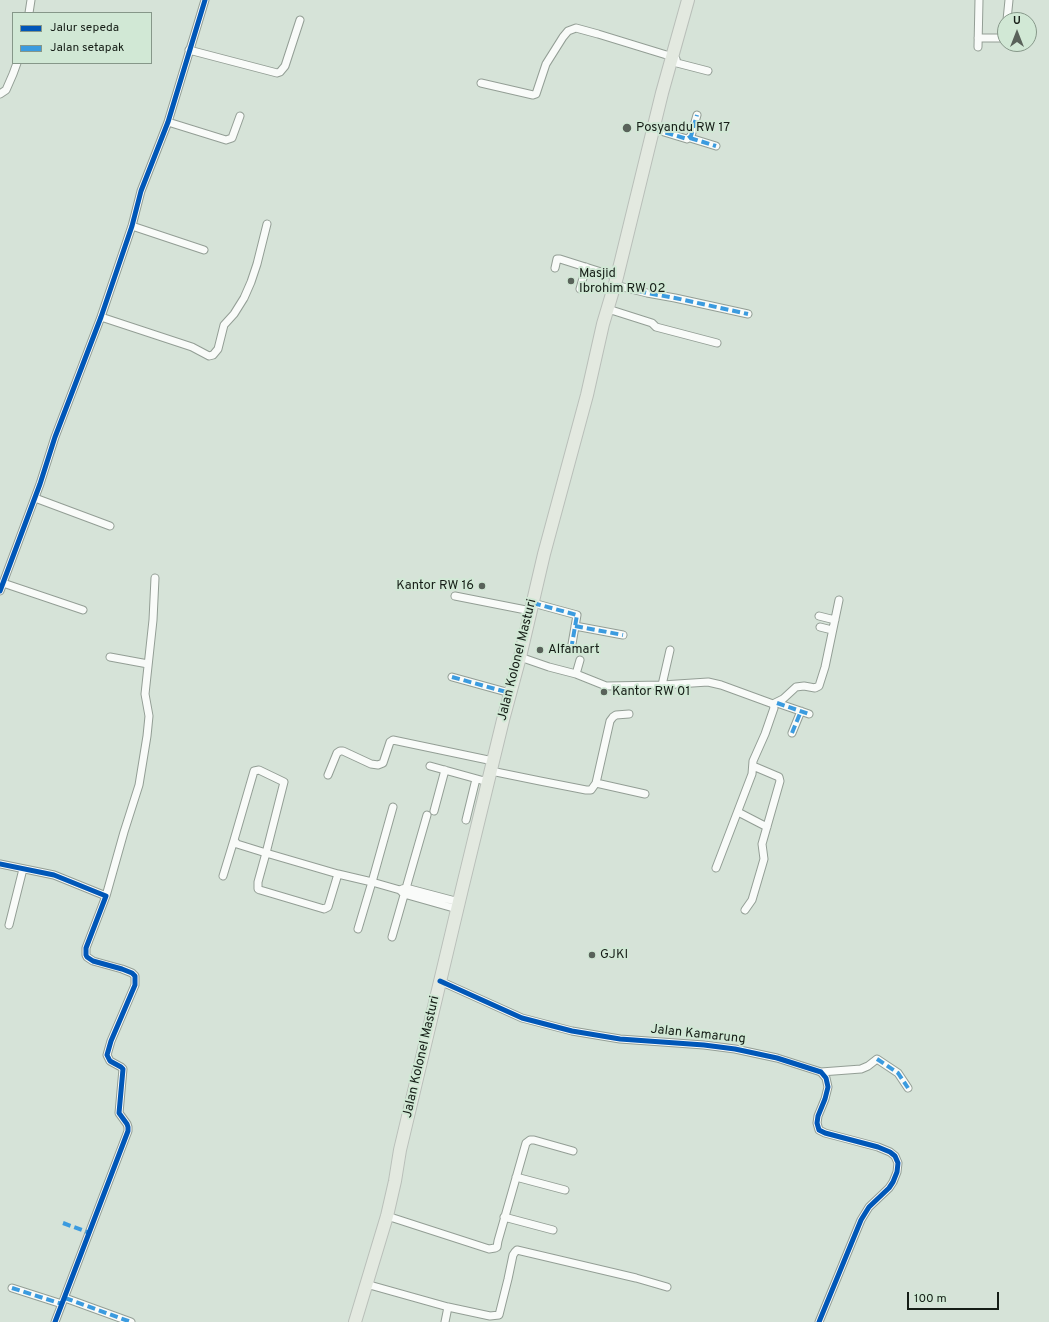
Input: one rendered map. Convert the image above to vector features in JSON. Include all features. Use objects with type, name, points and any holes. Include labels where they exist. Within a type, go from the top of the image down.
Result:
[{"type":"main road","name":"Jalan Kolonel Masturi","points":[[355,1322],[387,1216],[400,1150],[458,905],[485,778],[520,657],[544,554],[587,395],[688,0]]},
{"type":"street","points":[[29,12],[31,0]]},
{"type":"street","points":[[0,591],[101,316],[132,226],[141,191],[168,122],[204,0]]},
{"type":"street","points":[[978,47],[979,0]]},
{"type":"street","points":[[1008,12],[1009,0]]},
{"type":"street","points":[[189,50],[277,73],[280,72],[285,66],[300,20]]},
{"type":"street","points":[[481,84],[533,95],[536,94],[546,64],[568,31],[576,28],[673,57],[676,58],[677,63],[708,71]]},
{"type":"street","points":[[978,38],[997,38]]},
{"type":"street","points":[[0,94],[6,90],[14,74],[17,64]]},
{"type":"street","points":[[690,138],[697,115]]},
{"type":"street","points":[[168,122],[226,140],[232,138],[240,116]]},
{"type":"street","points":[[654,129],[716,146]]},
{"type":"street","points":[[101,316],[192,347],[209,356],[213,355],[218,349],[224,325],[237,309],[252,282],[258,264],[267,224]]},
{"type":"street","points":[[132,226],[204,250]]},
{"type":"street","points":[[555,268],[558,259],[560,259],[586,267],[647,293],[748,314]]},
{"type":"street","points":[[580,289],[586,267]]},
{"type":"street","points":[[608,309],[652,323],[656,327],[717,343]]},
{"type":"street","points":[[35,498],[110,526]]},
{"type":"street","points":[[55,1322],[128,1127],[119,1113],[123,1070],[121,1067],[110,1061],[107,1055],[135,985],[135,976],[132,973],[122,969],[87,957],[86,948],[106,896],[139,785],[149,716],[145,694],[153,620],[155,578]]},
{"type":"street","points":[[3,583],[83,610]]},
{"type":"street","points":[[455,596],[577,614],[572,644]]},
{"type":"street","points":[[716,868],[752,774],[753,760],[765,734],[775,703],[796,687],[804,686],[815,688],[819,686],[825,667],[832,630],[840,600]]},
{"type":"street","points":[[819,616],[835,620]]},
{"type":"street","points":[[575,626],[623,634]]},
{"type":"street","points":[[820,627],[832,630]]},
{"type":"street","points":[[662,685],[670,650]]},
{"type":"street","points":[[110,657],[148,664]]},
{"type":"street","points":[[520,657],[609,686],[712,683],[809,714]]},
{"type":"street","points":[[576,674],[580,660]]},
{"type":"street","points":[[452,677],[510,694]]},
{"type":"street","points":[[792,733],[801,711]]},
{"type":"street","points":[[430,766],[485,778],[591,790],[596,783],[610,721],[616,715],[629,714]]},
{"type":"street","points":[[328,775],[337,753],[340,751],[371,764],[378,765],[383,763],[390,742],[393,740],[485,778]]},
{"type":"street","points":[[746,910],[752,900],[764,859],[762,844],[780,779],[779,777],[753,766]]},
{"type":"street","points":[[223,876],[253,772],[255,770],[259,770],[281,780],[285,784],[257,886],[260,890],[326,909],[328,907],[338,874]]},
{"type":"street","points":[[434,811],[445,770]]},
{"type":"street","points":[[466,820],[485,778]]},
{"type":"street","points":[[596,783],[645,794]]},
{"type":"street","points":[[358,930],[394,807]]},
{"type":"street","points":[[738,812],[767,827]]},
{"type":"street","points":[[392,937],[404,890],[427,815]]},
{"type":"street","points":[[234,840],[237,844],[338,874],[458,905]]},
{"type":"street","points":[[0,864],[54,875],[106,896]]},
{"type":"street","points":[[9,925],[23,869]]},
{"type":"street","name":"Jalan Kamarung","points":[[440,980],[522,1018],[572,1031],[620,1039],[704,1045],[735,1049],[776,1058],[821,1072]]},
{"type":"street","points":[[821,1072],[861,1069],[877,1059],[898,1073],[908,1088]]},
{"type":"street","points":[[819,1322],[861,1220],[869,1207],[889,1188],[893,1182],[897,1172],[898,1163],[895,1156],[890,1152],[878,1147],[825,1133],[819,1130],[817,1123],[818,1116],[826,1099],[828,1087],[826,1078],[821,1072]]},
{"type":"street","points":[[387,1216],[489,1249],[495,1248],[527,1141],[534,1140],[573,1151]]},
{"type":"street","points":[[516,1177],[565,1190]]},
{"type":"street","points":[[504,1217],[553,1230]]},
{"type":"street","points":[[366,1284],[448,1307],[490,1316],[499,1315],[512,1255],[518,1250],[636,1278],[667,1287]]},
{"type":"street","points":[[12,1288],[64,1301],[132,1322]]},
{"type":"street","points":[[445,1322],[448,1307]]},
{"type":"marked path","points":[[654,129],[687,139],[691,136],[697,115]]},
{"type":"marked path","points":[[690,138],[716,146]]},
{"type":"marked path","points":[[615,285],[748,314]]},
{"type":"marked path","points":[[533,603],[577,615],[572,644]]},
{"type":"marked path","points":[[575,626],[623,635]]},
{"type":"marked path","points":[[452,677],[510,693]]},
{"type":"marked path","points":[[777,703],[809,714]]},
{"type":"marked path","points":[[792,733],[801,711]]},
{"type":"marked path","points":[[877,1059],[898,1073],[908,1088]]},
{"type":"marked path","points":[[63,1223],[90,1233]]},
{"type":"marked path","points":[[12,1288],[62,1304]]},
{"type":"marked path","points":[[65,1298],[131,1322]]},
{"type":"cycle path","points":[[0,591],[40,484],[55,437],[101,317],[132,226],[141,191],[168,122],[205,0]]},
{"type":"cycle path","points":[[0,864],[54,875],[106,896],[86,948],[86,955],[93,961],[122,969],[132,973],[135,976],[135,985],[111,1041],[107,1055],[110,1061],[123,1069],[119,1113],[127,1124],[128,1131],[55,1322]]},
{"type":"cycle path","points":[[440,981],[522,1018],[572,1031],[620,1039],[704,1045],[735,1049],[777,1058],[821,1072],[826,1078],[828,1087],[818,1116],[817,1123],[819,1130],[825,1133],[878,1147],[890,1152],[895,1156],[898,1163],[897,1172],[893,1182],[889,1188],[869,1207],[861,1220],[819,1322]]},
{"type":"place","name":"Posyandu RW 17","points":[[627,128]]},
{"type":"place","name":"Masjid Ibrohim RW 02","points":[[571,281]]},
{"type":"place","name":"Kantor RW 16","points":[[482,586]]},
{"type":"place","name":"Alfamart","points":[[540,650]]},
{"type":"place","name":"Kantor RW 01","points":[[604,692]]},
{"type":"place","name":"GJKI","points":[[592,955]]}]
